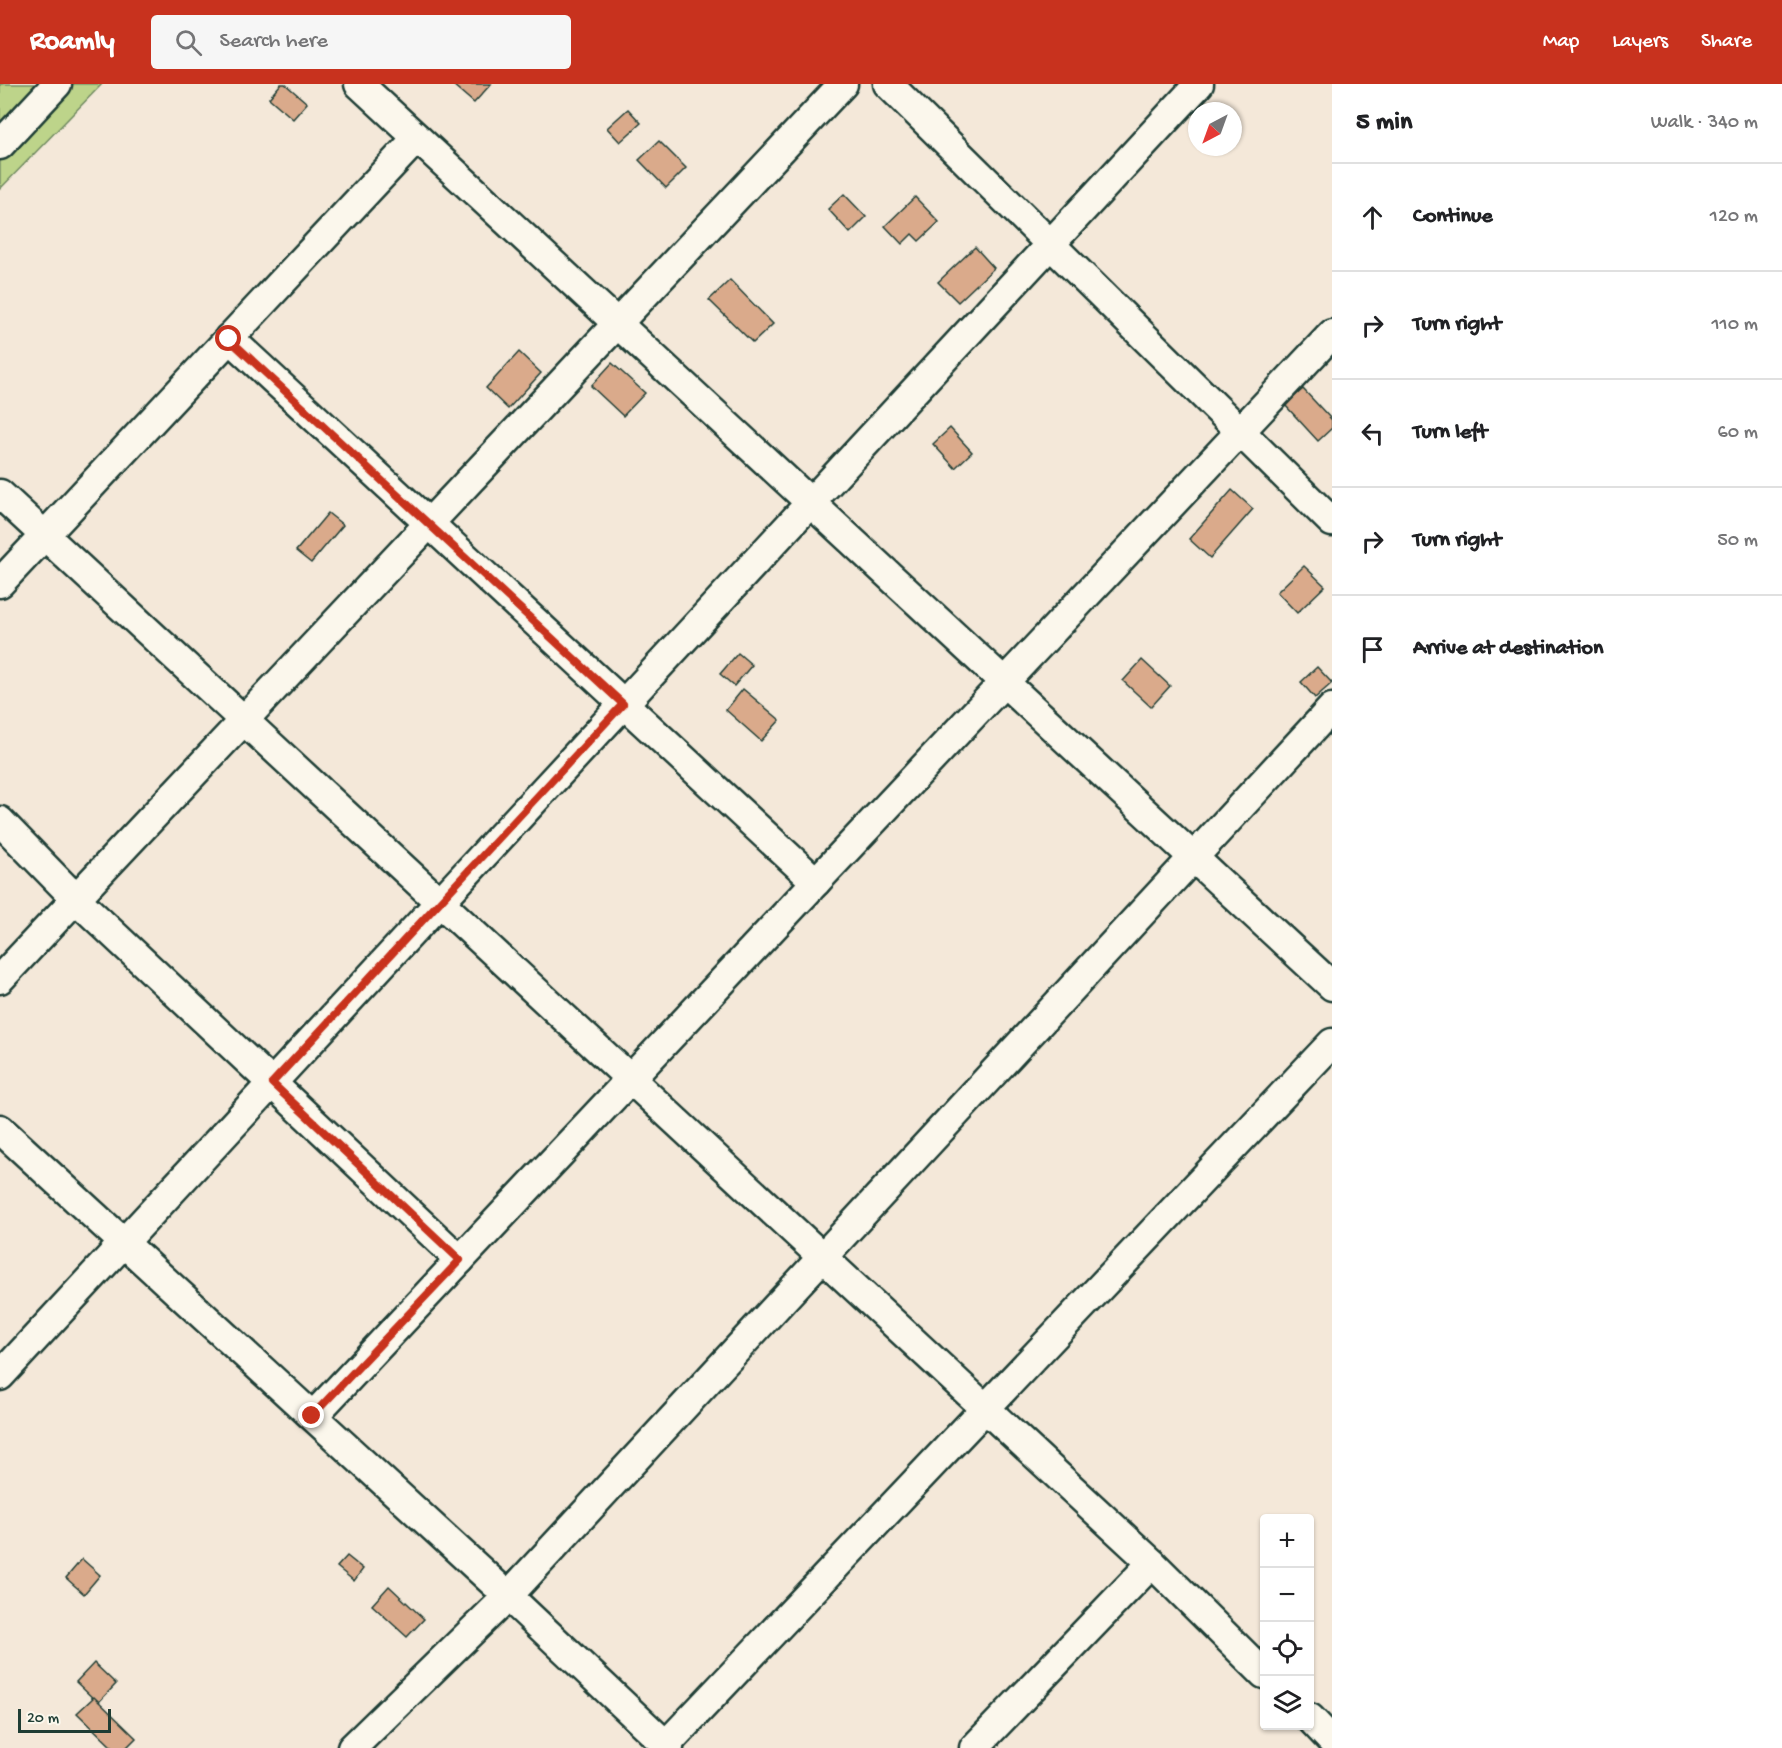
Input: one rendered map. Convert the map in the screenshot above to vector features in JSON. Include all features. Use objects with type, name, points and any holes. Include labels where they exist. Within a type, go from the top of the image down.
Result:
[{"type":"street","points":[[0,145],[57,84]]},
{"type":"street","points":[[359,84],[1332,986]]},
{"type":"street","points":[[0,979],[843,84]]},
{"type":"street","points":[[888,84],[1332,522]]},
{"type":"street","points":[[0,1376],[1199,84]]},
{"type":"street","points":[[0,583],[417,138]]},
{"type":"street","points":[[312,1416],[1332,334]]},
{"type":"street","points":[[229,339],[816,882]]},
{"type":"street","points":[[0,494],[986,1408],[1152,1563],[1260,1670]]},
{"type":"street","points":[[352,1748],[508,1596],[1332,708]]},
{"type":"street","points":[[0,821],[76,899],[460,1260]]},
{"type":"street","points":[[0,1129],[508,1596],[666,1747],[1332,1043]]},
{"type":"street","points":[[974,1748],[1152,1563]]},
{"type":"street","points":[[1314,1722],[1332,1741]]},
{"type":"green space","points":[[0,84],[102,84],[0,189]]},
{"type":"building","points":[[281,84],[285,84],[307,103],[293,119],[269,98]]},
{"type":"building","points":[[452,84],[491,84],[474,103]]},
{"type":"building","points":[[628,109],[641,123],[620,142],[607,128]]},
{"type":"building","points":[[659,141],[686,168],[666,188],[639,160]]},
{"type":"building","points":[[844,194],[866,217],[850,233],[828,209]]},
{"type":"building","points":[[915,197],[939,222],[919,241],[912,234],[902,244],[885,226]]},
{"type":"building","points":[[975,247],[994,268],[958,302],[938,282]]},
{"type":"building","points":[[730,280],[773,324],[753,343],[709,300]]},
{"type":"building","points":[[519,352],[541,373],[508,409],[486,388]]},
{"type":"building","points":[[612,363],[645,393],[623,416],[591,386]]},
{"type":"building","points":[[1303,389],[1332,420],[1332,428],[1318,441],[1285,405]]},
{"type":"building","points":[[950,428],[972,452],[955,468],[933,444]]},
{"type":"building","points":[[1232,490],[1253,509],[1210,558],[1189,539]]},
{"type":"building","points":[[328,513],[343,525],[311,563],[296,551]]},
{"type":"building","points":[[1304,566],[1325,586],[1297,613],[1277,592]]},
{"type":"building","points":[[738,653],[752,665],[734,686],[720,674]]},
{"type":"building","points":[[1142,660],[1170,686],[1151,707],[1123,681]]},
{"type":"building","points":[[1317,667],[1332,683],[1315,698],[1301,682]]},
{"type":"building","points":[[743,689],[780,720],[761,741],[726,710]]},
{"type":"building","points":[[347,1556],[363,1569],[354,1581],[337,1567]]},
{"type":"building","points":[[82,1559],[100,1575],[84,1594],[66,1578]]},
{"type":"building","points":[[389,1586],[424,1619],[407,1637],[372,1605]]},
{"type":"building","points":[[94,1663],[116,1684],[98,1703],[76,1682]]},
{"type":"building","points":[[94,1697],[136,1738],[126,1748],[113,1748],[77,1713]]},
{"type":"route","points":[[229,339],[623,704],[272,1083],[460,1260],[312,1416]]}]
